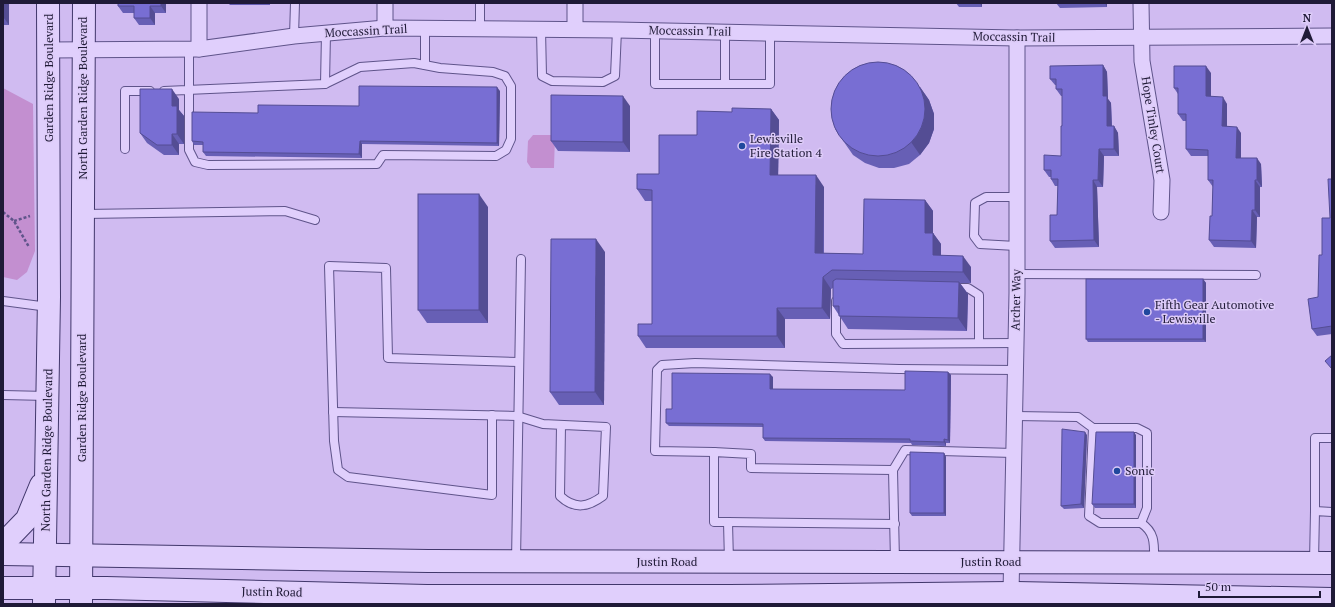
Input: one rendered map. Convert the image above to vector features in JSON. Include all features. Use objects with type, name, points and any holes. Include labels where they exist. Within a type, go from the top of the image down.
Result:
[{"type":"main road","name":"Garden Ridge Boulevard","points":[[48,3],[48,50],[41,215],[49,302]]},
{"type":"main road","name":"North Garden Ridge Boulevard","points":[[83,192],[84,3]]},
{"type":"main road","name":"Garden Ridge Boulevard","points":[[81,596],[83,192]]},
{"type":"main road","points":[[41,215],[83,214]]},
{"type":"main road","name":"North Garden Ridge Boulevard","points":[[45,596],[49,302]]},
{"type":"main road","points":[[3,544],[27,520],[41,486],[46,461]]},
{"type":"main road","name":"Justin Road","points":[[3,554],[82,554],[428,561],[1323,563]]},
{"type":"main road","points":[[428,561],[432,600]]},
{"type":"main road","points":[[729,562],[729,600]]},
{"type":"main road","name":"Justin Road","points":[[3,588],[45,596],[432,600],[868,600],[1011,598],[1332,599]]},
{"type":"street","points":[[194,49],[199,3]]},
{"type":"street","points":[[385,3],[385,28]]},
{"type":"street","points":[[575,3],[575,29]]},
{"type":"street","name":"Hope Tinley Court","points":[[1141,3],[1142,61],[1162,180],[1161,212]]},
{"type":"street","name":"Moccassin Trail","points":[[48,50],[194,49],[294,36],[385,28],[655,30],[1017,38],[1332,36]]},
{"type":"street","name":"Archer Way","points":[[1011,598],[1016,343],[1017,38]]},
{"type":"lane","points":[[294,3],[294,36]]},
{"type":"lane","points":[[480,3],[480,29]]},
{"type":"lane","points":[[425,28],[425,65]]},
{"type":"lane","points":[[541,29],[542,76],[552,80],[603,82],[615,76],[617,30]]},
{"type":"lane","points":[[655,30],[655,84],[770,84],[770,33]]},
{"type":"lane","points":[[725,32],[725,84]]},
{"type":"lane","points":[[325,84],[326,33]]},
{"type":"lane","points":[[125,149],[125,92],[189,90],[325,84],[360,67],[414,63],[440,68],[493,72],[505,76],[512,86],[511,139],[506,150],[496,156],[383,155],[377,164],[208,165],[195,162],[189,150],[189,90],[194,49]]},
{"type":"lane","points":[[1016,197],[986,197],[975,203],[973,216],[974,236],[980,244],[993,246],[1016,246]]},
{"type":"lane","points":[[83,214],[285,211],[315,220]]},
{"type":"lane","points":[[516,561],[517,416],[521,259]]},
{"type":"lane","points":[[492,416],[492,495],[348,477],[338,470],[334,441],[328,266],[386,268],[388,358],[519,362]]},
{"type":"lane","points":[[1016,274],[1256,275]]},
{"type":"lane","points":[[944,288],[968,288],[979,295],[978,343]]},
{"type":"lane","points":[[836,291],[836,334],[844,344],[1016,343]]},
{"type":"lane","points":[[3,301],[49,302]]},
{"type":"lane","points":[[893,470],[751,468],[751,454],[655,451],[657,370],[662,365],[695,363],[899,369],[1015,370]]},
{"type":"lane","points":[[3,395],[48,396]]},
{"type":"lane","points":[[333,412],[517,416],[543,424],[561,425],[606,428],[603,496],[591,504],[577,507],[566,502],[560,496],[561,425]]},
{"type":"lane","points":[[1014,416],[1078,416],[1093,428],[1137,428],[1147,433],[1147,508],[1141,523]]},
{"type":"lane","points":[[1093,428],[1089,516],[1100,523],[1141,523],[1150,528],[1153,537],[1154,562]]},
{"type":"lane","points":[[1323,563],[1315,511],[1315,438],[1332,438]]},
{"type":"lane","points":[[895,562],[893,470],[905,450],[1013,453]]},
{"type":"lane","points":[[714,452],[714,522],[895,524]]},
{"type":"lane","points":[[1315,511],[1332,512]]},
{"type":"lane","points":[[728,522],[729,562]]},
{"type":"path","points":[[3,212],[14,221],[33,252]]},
{"type":"path","points":[[14,221],[41,215]]},
{"type":"shaded area","points":[[3,88],[33,104],[35,251],[27,272],[17,280],[3,277]]},
{"type":"shaded area","points":[[533,135],[555,135],[554,168],[531,168],[527,162],[528,141]]},
{"type":"building","points":[[4,3],[4,18],[3,18]]},
{"type":"building","points":[[118,3],[161,3],[161,6],[150,6],[150,18],[134,18],[134,6],[118,6]]},
{"type":"building","points":[[878,62],[896,66],[911,76],[921,91],[925,109],[921,127],[911,142],[896,152],[878,156],[860,152],[845,142],[835,127],[831,109],[835,91],[845,76],[860,66]]},
{"type":"building","points":[[1103,65],[1103,96],[1107,96],[1107,126],[1114,126],[1114,149],[1099,149],[1098,180],[1093,180],[1094,240],[1050,241],[1050,215],[1057,215],[1058,179],[1051,179],[1051,170],[1044,170],[1044,155],[1061,156],[1062,89],[1056,89],[1056,79],[1050,79],[1050,66]]},
{"type":"building","points":[[1174,66],[1206,66],[1206,96],[1223,97],[1222,126],[1237,127],[1236,158],[1257,158],[1255,210],[1252,210],[1251,241],[1209,240],[1210,216],[1212,216],[1213,180],[1208,180],[1208,150],[1186,149],[1186,114],[1178,114],[1178,88],[1174,88]]},
{"type":"building","points":[[359,86],[497,87],[497,143],[360,141],[359,154],[203,152],[203,142],[192,141],[192,112],[258,113],[258,105],[359,106]]},
{"type":"building","points":[[140,89],[172,89],[172,106],[177,106],[177,134],[172,134],[172,145],[157,145],[140,133]]},
{"type":"building","points":[[551,95],[623,96],[623,142],[551,141]]},
{"type":"building","points":[[732,108],[771,109],[770,175],[816,175],[815,253],[863,254],[864,199],[925,200],[925,233],[933,233],[933,255],[963,256],[963,272],[832,270],[823,277],[822,308],[777,308],[777,336],[638,336],[638,324],[652,324],[652,190],[637,189],[637,174],[659,174],[659,135],[697,135],[697,111],[732,112]]},
{"type":"building","points":[[1328,179],[1332,179],[1332,326],[1312,329],[1308,299],[1318,297],[1319,255],[1322,255],[1322,218],[1330,218]]},
{"type":"building","points":[[418,194],[479,194],[479,310],[418,310]]},
{"type":"building","points":[[551,239],[596,239],[595,392],[550,392]]},
{"type":"building","points":[[836,279],[959,282],[958,318],[839,316],[839,306],[833,306],[833,281]]},
{"type":"building","name":"Fifth Gear Automotive - Lewisville","points":[[1086,279],[1203,279],[1203,339],[1086,339]]},
{"type":"building","points":[[1332,355],[1332,369],[1325,361]]},
{"type":"building","points":[[905,371],[948,372],[948,440],[944,439],[944,442],[910,441],[910,439],[763,438],[763,424],[666,423],[666,409],[672,409],[672,373],[770,374],[770,389],[905,390]]},
{"type":"building","points":[[1062,429],[1085,432],[1081,504],[1061,506]]},
{"type":"building","name":"Sonic","points":[[1096,432],[1134,432],[1134,504],[1092,504]]},
{"type":"building","points":[[910,452],[944,453],[944,513],[910,513]]},
{"type":"place","name":"Lewisville Fire Station 4","points":[[742,146]]},
{"type":"place","name":"Fifth Gear Automotive - Lewisville","points":[[1147,312]]},
{"type":"place","name":"Sonic","points":[[1117,471]]}]
